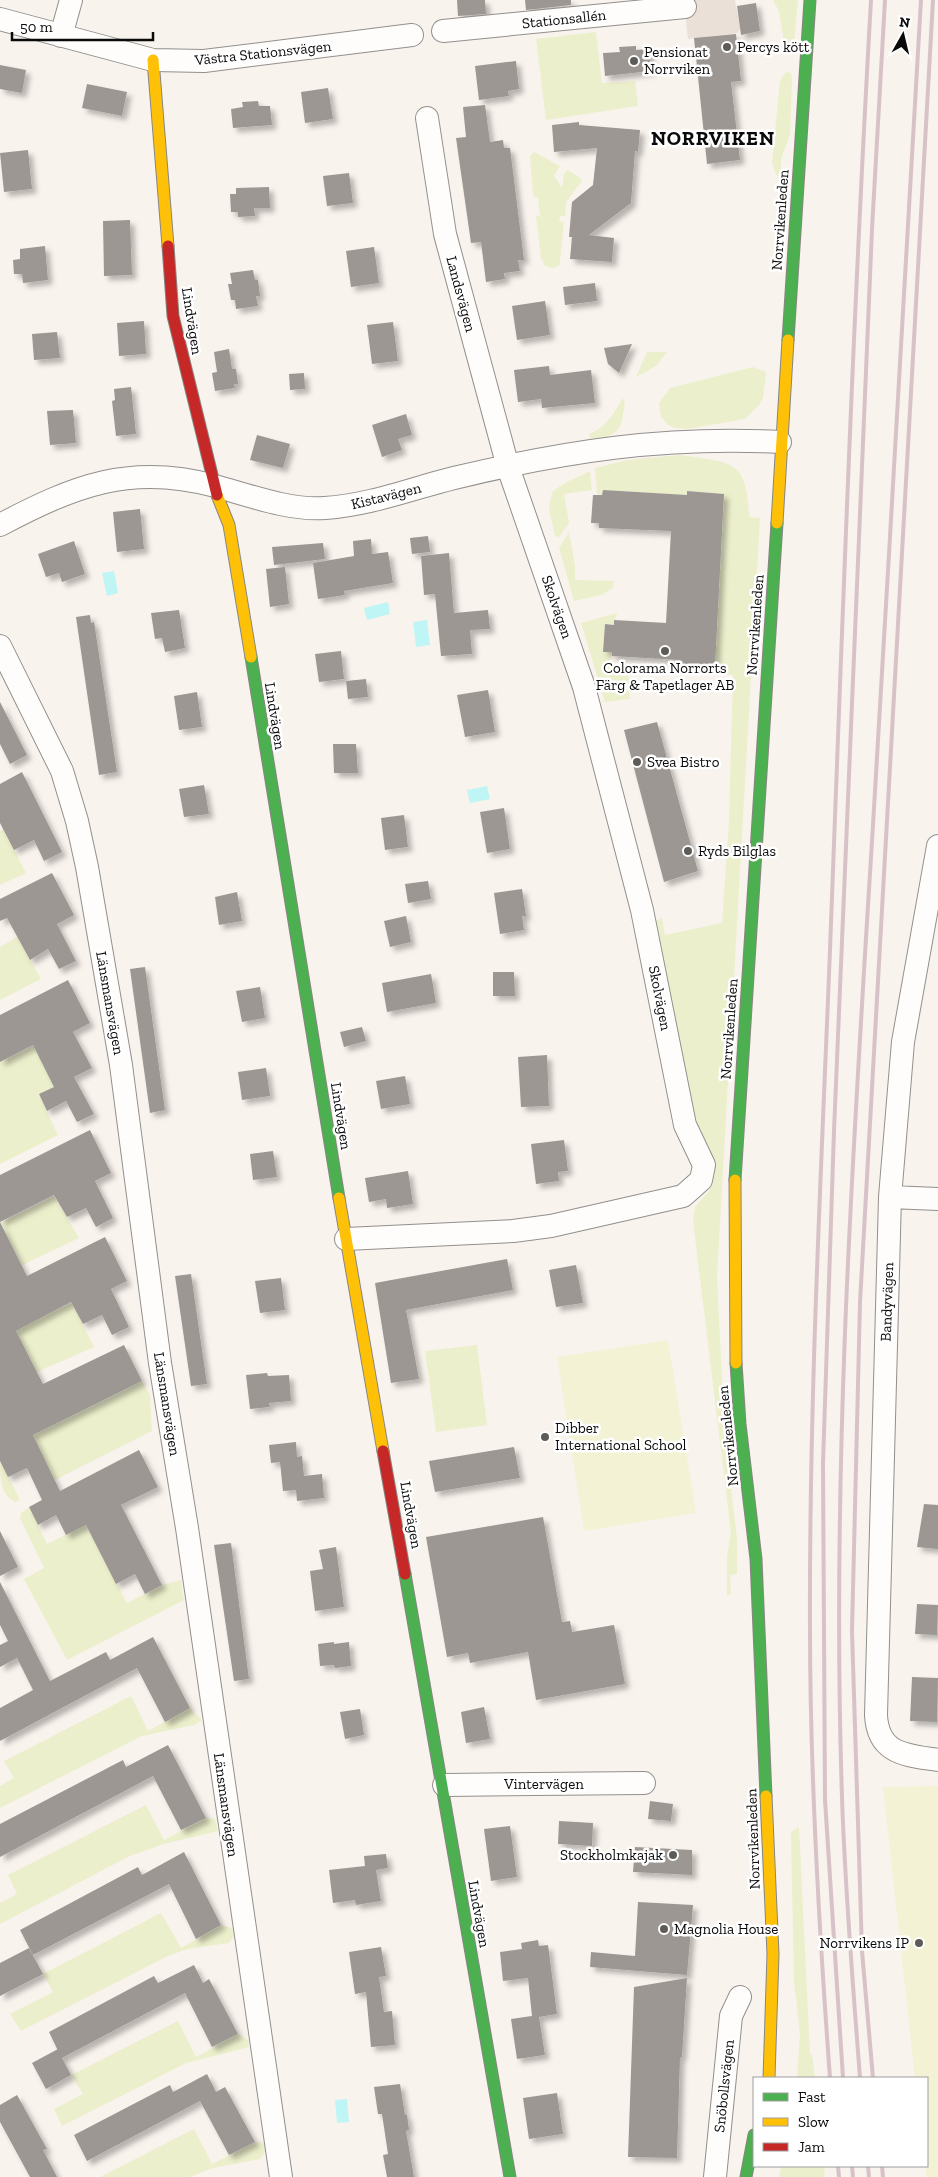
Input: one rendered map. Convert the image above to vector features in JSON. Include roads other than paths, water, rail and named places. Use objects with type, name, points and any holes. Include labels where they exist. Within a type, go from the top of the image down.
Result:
[{"type":"street","points":[[61,36],[71,0]]},
{"type":"street","name":"Norrvikenleden","points":[[767,2077],[773,1954],[756,1559],[740,1424],[734,1340],[732,1255],[780,442],[810,0]]},
{"type":"street","name":"Stationsallén","points":[[443,31],[684,8]]},
{"type":"street","name":"Västra Stationsvägen","points":[[0,19],[153,60],[204,61],[412,35]]},
{"type":"street","name":"Lindvägen","points":[[153,60],[173,316],[213,485],[229,525],[346,1238],[444,1785],[453,1853],[510,2177]]},
{"type":"street","name":"Landsvägen","points":[[427,118],[445,234],[508,467]]},
{"type":"street","name":"Kistavägen","points":[[0,525],[52,498],[91,484],[127,477],[163,477],[213,485],[285,504],[322,509],[369,503],[452,478],[508,467],[550,456],[645,443],[725,439],[780,442]]},
{"type":"street","name":"Skolvägen","points":[[346,1238],[513,1231],[551,1226],[683,1196],[701,1180],[704,1165],[685,1125],[642,910],[584,687],[508,467]]},
{"type":"street","name":"Länsmansvägen","points":[[0,646],[62,771],[77,821],[87,867],[121,1066],[160,1363],[187,1528],[281,2177]]},
{"type":"street","name":"Bandyvägen","points":[[938,846],[903,1042],[890,1197],[876,1715],[880,1735],[887,1745],[899,1753],[938,1760]]},
{"type":"street","points":[[890,1197],[938,1199]]},
{"type":"street","name":"Vintervägen","points":[[444,1785],[644,1783]]},
{"type":"street","name":"Snöbollsvägen","points":[[715,2177],[731,2016],[740,1997]]},
{"type":"street","points":[[746,2177],[753,2140]]},
{"type":"water","points":[[114,571],[118,593],[107,596],[102,573]]},
{"type":"water","points":[[388,602],[390,614],[367,620],[364,608]]},
{"type":"water","points":[[427,620],[430,645],[416,647],[413,622]]},
{"type":"water","points":[[487,786],[490,799],[470,803],[467,790]]},
{"type":"water","points":[[347,2099],[349,2122],[337,2123],[335,2100]]},
{"type":"railway","points":[[830,2077],[813,1798],[810,1685],[811,1459],[848,475],[871,0]]},
{"type":"railway","points":[[843,2077],[825,1800],[823,1463],[834,1131],[872,229],[885,0]]},
{"type":"railway","points":[[860,2077],[847,1903],[842,1797],[839,1675],[839,1553],[842,1432],[858,1067],[921,0]]},
{"type":"railway","points":[[873,2077],[862,1951],[852,1631],[860,1302],[933,0]]},
{"type":"railway","points":[[838,2167],[839,2177]]},
{"type":"railway","points":[[852,2167],[853,2177]]},
{"type":"railway","points":[[868,2167],[869,2177]]},
{"type":"railway","points":[[882,2167],[883,2177]]},
{"type":"place","name":"Percys kött","points":[[727,47]]},
{"type":"place","name":"Pensionat Norrviken","points":[[634,61]]},
{"type":"place","name":"Colorama Norrorts Färg & Tapetlager AB","points":[[665,651]]},
{"type":"place","name":"Svea Bistro","points":[[637,762]]},
{"type":"place","name":"Ryds Bilglas","points":[[688,851]]},
{"type":"place","name":"Dibber International School","points":[[545,1437]]},
{"type":"place","name":"Stockholmkajak","points":[[673,1855]]},
{"type":"place","name":"Magnolia House","points":[[664,1929]]},
{"type":"place","name":"Norrvikens IP","points":[[919,1943]]},
{"type":"district","name":"NORRVIKEN","points":[[713,138]]}]
